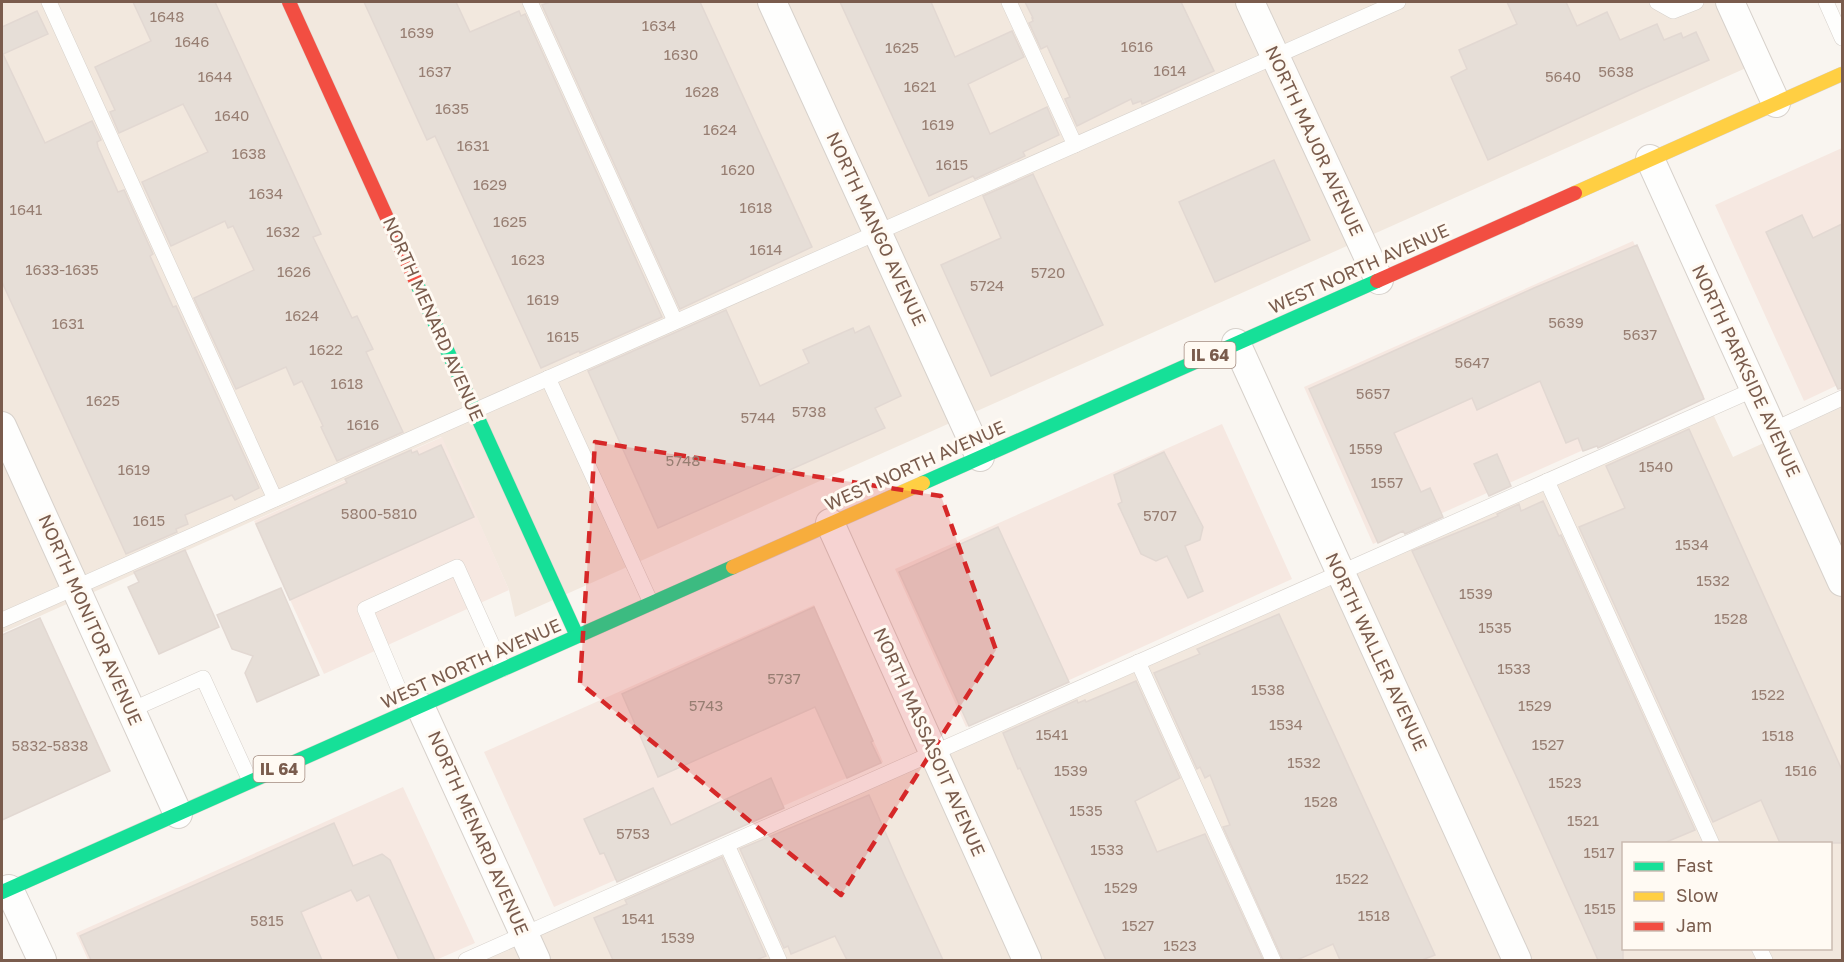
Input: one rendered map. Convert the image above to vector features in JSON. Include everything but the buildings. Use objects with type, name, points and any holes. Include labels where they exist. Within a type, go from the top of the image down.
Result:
[{"type":"main road","name":"NORTH MENARD AVENUE","points":[[290,2],[577,636]]},
{"type":"main road","name":"WEST NORTH AVENUE","points":[[5,890],[1842,74]]},
{"type":"street","name":"NORTH MANGO AVENUE","points":[[772,2],[980,457]]},
{"type":"street","name":"NORTH MAJOR AVENUE","points":[[1250,2],[1379,280]]},
{"type":"street","points":[[1730,2],[1776,103]]},
{"type":"street","name":"NORTH PARKSIDE AVENUE","points":[[1650,159],[1842,582]]},
{"type":"street","name":"NORTH WALLER AVENUE","points":[[1236,343],[1517,960]]},
{"type":"street","name":"NORTH MONITOR AVENUE","points":[[2,426],[178,814]]},
{"type":"street","name":"NORTH MASSASOIT AVENUE","points":[[830,523],[1028,960]]},
{"type":"street","name":"NORTH MENARD AVENUE","points":[[414,709],[530,948]]},
{"type":"street","points":[[5,890],[42,960]]},
{"type":"lane","points":[[49,2],[275,499]]},
{"type":"lane","points":[[530,2],[675,321]]},
{"type":"lane","points":[[1010,2],[1075,145]]},
{"type":"lane","points":[[2,620],[1398,2]]},
{"type":"lane","points":[[1658,2],[1673,10],[1696,2]]},
{"type":"lane","points":[[1826,2],[1842,38]]},
{"type":"lane","points":[[548,378],[651,603]]},
{"type":"lane","points":[[466,960],[530,948],[726,845],[1755,389]]},
{"type":"lane","points":[[1773,430],[1842,398]]},
{"type":"lane","points":[[1546,481],[1712,842]]},
{"type":"lane","points":[[414,709],[365,609],[457,567],[503,669]]},
{"type":"lane","points":[[1138,662],[1273,960]]},
{"type":"lane","points":[[131,710],[203,678],[250,781]]},
{"type":"lane","points":[[726,845],[779,960]]},
{"type":"highlighted area","points":[[595,442],[941,496],[996,650],[841,895],[580,683]]},
{"type":"shaded area","points":[[2,2],[1716,2],[1746,68],[515,617],[509,590],[441,437],[2,633]]},
{"type":"shaded area","points":[[1842,148],[1842,383],[1804,401],[1715,205]]},
{"type":"shaded area","points":[[1633,241],[1704,396],[1373,544],[1304,387]]},
{"type":"shaded area","points":[[1842,407],[1842,960],[484,960],[1713,414],[1733,457]]},
{"type":"shaded area","points":[[1222,424],[1292,579],[966,727],[895,569]]},
{"type":"shaded area","points":[[442,437],[509,590],[324,674],[254,521]]},
{"type":"shaded area","points":[[814,605],[883,762],[554,907],[484,752]]},
{"type":"shaded area","points":[[403,787],[475,943],[436,960],[88,960],[76,933]]},
{"type":"traffic: fast","points":[[923,483],[1377,281]]},
{"type":"traffic: fast","points":[[417,284],[577,636]]},
{"type":"traffic: fast","points":[[2,892],[733,567]]},
{"type":"traffic: slow","points":[[1575,193],[1842,74]]},
{"type":"traffic: slow","points":[[733,567],[923,483]]},
{"type":"traffic: jam","points":[[289,2],[417,284]]},
{"type":"traffic: jam","points":[[1377,281],[1575,193]]}]
